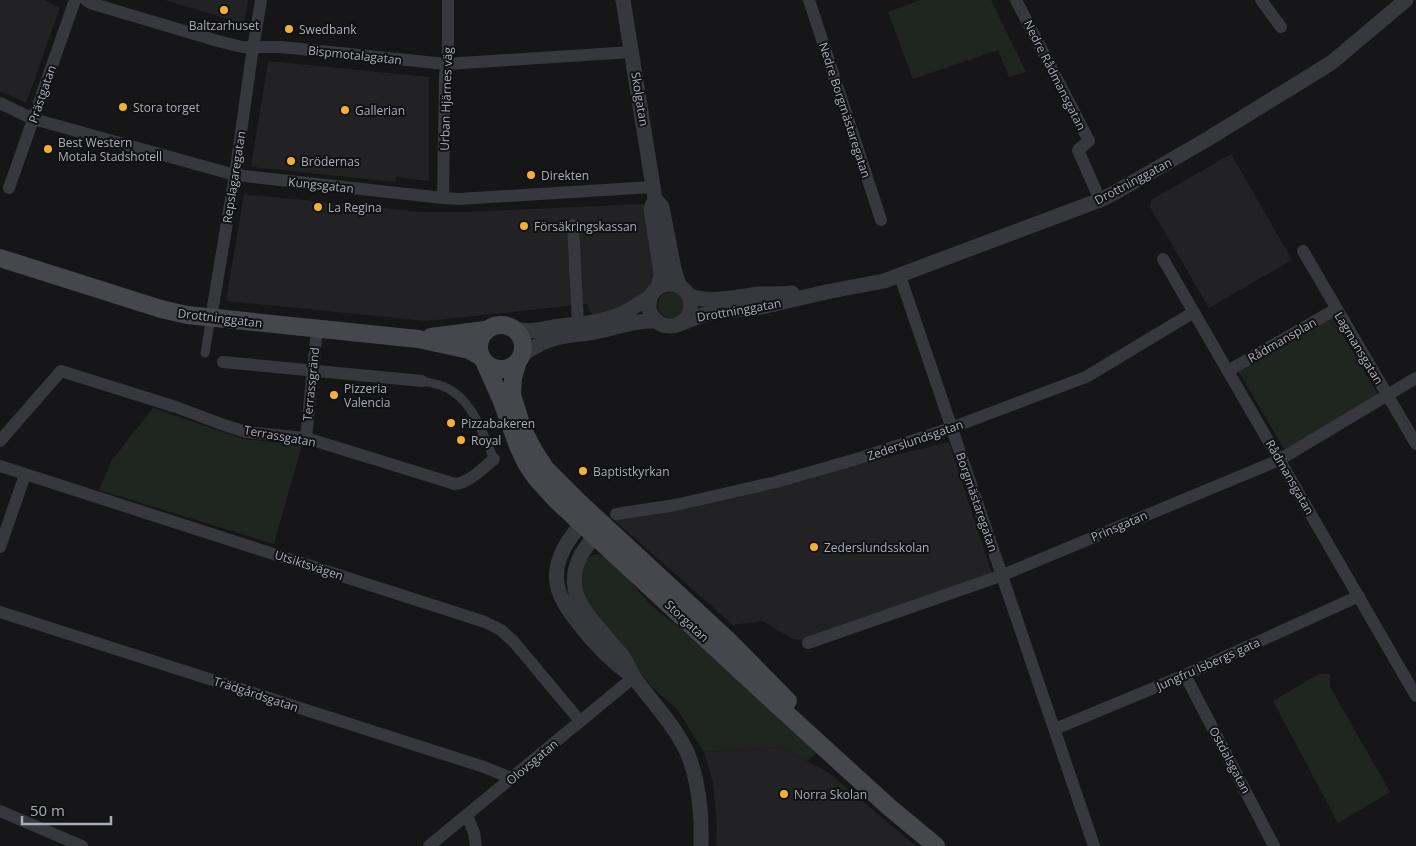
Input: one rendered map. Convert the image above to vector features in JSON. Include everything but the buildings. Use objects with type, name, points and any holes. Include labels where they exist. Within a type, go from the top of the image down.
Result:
[{"type":"main road","name":"Drottninggatan","points":[[0,258],[160,309],[187,315],[418,339],[469,350],[482,359]]},
{"type":"main road","points":[[502,324],[514,329],[522,340],[523,348],[520,358],[513,366],[502,369],[495,369],[482,359],[478,350],[479,340],[485,330],[502,324]]},
{"type":"main road","name":"Drottninggatan","points":[[418,339],[485,330]]},
{"type":"main road","name":"Storgatan","points":[[520,358],[514,378],[512,395],[523,430],[545,468],[586,519]]},
{"type":"main road","name":"Storgatan","points":[[482,359],[501,399],[526,463],[536,478],[556,500],[586,519],[605,526],[729,641],[835,744],[903,807],[950,846]]},
{"type":"main road","name":"Storgatan","points":[[605,526],[889,806],[936,846]]},
{"type":"street","name":"Prästgatan","points":[[9,188],[75,0]]},
{"type":"street","name":"Bispmotalagatan","points":[[86,0],[90,3],[242,47],[281,47],[446,64],[632,52]]},
{"type":"street","name":"Repslagaregatan","points":[[205,354],[235,175],[261,0]]},
{"type":"street","name":"Urban Hjärnes väg","points":[[443,198],[448,0]]},
{"type":"street","name":"Skolgatan","points":[[623,0],[654,193],[651,209],[661,276],[654,292]]},
{"type":"street","name":"Nedre Borgmästaregatan","points":[[809,0],[881,220]]},
{"type":"street","name":"Nedre Rådmansgatan","points":[[1016,0],[1089,141],[1078,150],[1100,200]]},
{"type":"street","points":[[1261,0],[1281,27]]},
{"type":"street","name":"Drottninggatan","points":[[682,322],[703,314],[762,307],[826,292],[868,285],[900,276],[1100,200],[1206,140],[1331,63],[1406,0]]},
{"type":"street","name":"Kungsgatan","points":[[0,103],[34,118],[235,175],[458,199],[654,193]]},
{"type":"street","name":"Skolgatan","points":[[654,193],[662,207],[679,285]]},
{"type":"street","points":[[573,225],[578,324]]},
{"type":"street","name":"Lagmansgatan","points":[[1303,251],[1416,444]]},
{"type":"street","name":"Rådmansgatan","points":[[1163,259],[1416,696]]},
{"type":"street","name":"Borgmästaregatan","points":[[900,276],[1094,846]]},
{"type":"street","points":[[514,329],[537,330],[578,324],[624,314],[654,292],[668,283],[679,285],[690,296],[692,303],[688,317],[675,326],[662,325],[652,316],[650,310],[649,303],[654,292]]},
{"type":"street","name":"Drottninggatan","points":[[690,296],[713,300],[760,294],[826,292]]},
{"type":"street","name":"Rådmansplan","points":[[1228,371],[1336,309]]},
{"type":"street","name":"Zederslundsgatan","points":[[605,526],[675,505],[776,482],[860,458],[951,428],[1086,377],[1194,312]]},
{"type":"street","points":[[520,358],[540,344],[554,338],[598,332],[645,320],[657,321]]},
{"type":"street","name":"Terrassgränd","points":[[306,438],[316,329]]},
{"type":"street","points":[[223,362],[422,381],[444,386],[459,395],[471,408],[494,459]]},
{"type":"street","name":"Terrassgatan","points":[[0,441],[61,371],[176,406],[246,432],[306,438],[455,484],[462,484],[494,459]]},
{"type":"street","name":"Prinsgatan","points":[[808,644],[1003,575],[1279,460],[1416,378]]},
{"type":"street","name":"Utsiktsvägen","points":[[0,466],[485,622],[501,630],[514,642],[580,721]]},
{"type":"street","points":[[0,547],[25,474]]},
{"type":"street","points":[[586,519],[568,539],[558,562],[556,573],[559,593],[564,603],[586,632],[614,663],[634,677]]},
{"type":"street","points":[[605,526],[576,564],[574,587],[576,595],[581,605],[623,658],[634,677],[687,752],[698,791],[701,816],[701,846]]},
{"type":"street","name":"Jungfru Isbergs gata","points":[[1055,729],[1185,675],[1359,596]]},
{"type":"street","name":"Trädgårdsgatan","points":[[0,612],[484,767],[512,778]]},
{"type":"street","name":"Ostdalsgatan","points":[[1185,675],[1274,846]]},
{"type":"street","name":"Olovsgatan","points":[[429,846],[634,677]]},
{"type":"street","points":[[0,811],[82,846]]},
{"type":"street","points":[[467,815],[474,833],[476,846]]},
{"type":"shaded area","points":[[0,0],[45,0],[60,8],[26,103],[0,91]]},
{"type":"shaded area","name":"Baltzarhuset","points":[[165,0],[248,0],[244,24]]},
{"type":"shaded area","points":[[920,0],[991,0],[1026,72],[1009,77],[998,50],[913,79],[888,12]]},
{"type":"shaded area","name":"Gallerian","points":[[268,61],[429,77],[429,181],[396,177],[395,182],[251,167]]},
{"type":"shaded area","points":[[1231,154],[1292,260],[1209,308],[1150,207],[1151,200]]},
{"type":"shaded area","points":[[244,194],[423,212],[645,204],[656,267],[653,284],[649,290],[627,307],[593,317],[587,304],[426,321],[226,301]]},
{"type":"shaded area","points":[[671,292],[680,296],[684,305],[680,314],[671,318],[662,314],[658,305],[662,296]]},
{"type":"shaded area","points":[[1332,317],[1379,396],[1285,451],[1239,372]]},
{"type":"shaded area","points":[[153,408],[243,439],[302,445],[274,544],[99,490],[112,460]]},
{"type":"shaded area","name":"Zederslundsskolan","points":[[949,442],[992,574],[804,640],[793,639],[762,621],[733,625],[614,520],[765,487]]},
{"type":"shaded area","points":[[597,554],[617,566],[658,611],[687,633],[821,749],[807,761],[781,747],[704,752],[677,709],[652,687],[595,615],[580,588],[584,563],[591,556]]},
{"type":"shaded area","points":[[1319,674],[1330,674],[1330,687],[1390,792],[1338,823],[1273,701]]},
{"type":"shaded area","name":"Norra Skolan","points":[[781,747],[829,773],[916,846],[716,846],[717,826],[713,783],[704,752]]},
{"type":"place","name":"Baltzarhuset","points":[[224,10]]},
{"type":"place","name":"Swedbank","points":[[289,29]]},
{"type":"place","name":"Stora torget","points":[[123,107]]},
{"type":"place","name":"Gallerian","points":[[345,110]]},
{"type":"place","name":"Best Western Motala Stadshotell","points":[[48,149]]},
{"type":"place","name":"Brödernas","points":[[291,161]]},
{"type":"place","name":"Direkten","points":[[531,175]]},
{"type":"place","name":"La Regina","points":[[318,207]]},
{"type":"place","name":"Försäkringskassan","points":[[524,226]]},
{"type":"place","name":"Pizzeria Valencia","points":[[334,395]]},
{"type":"place","name":"Pizzabakeren","points":[[451,423]]},
{"type":"place","name":"Royal","points":[[461,440]]},
{"type":"place","name":"Baptistkyrkan","points":[[583,471]]},
{"type":"place","name":"Zederslundsskolan","points":[[814,547]]},
{"type":"place","name":"Norra Skolan","points":[[784,794]]}]
